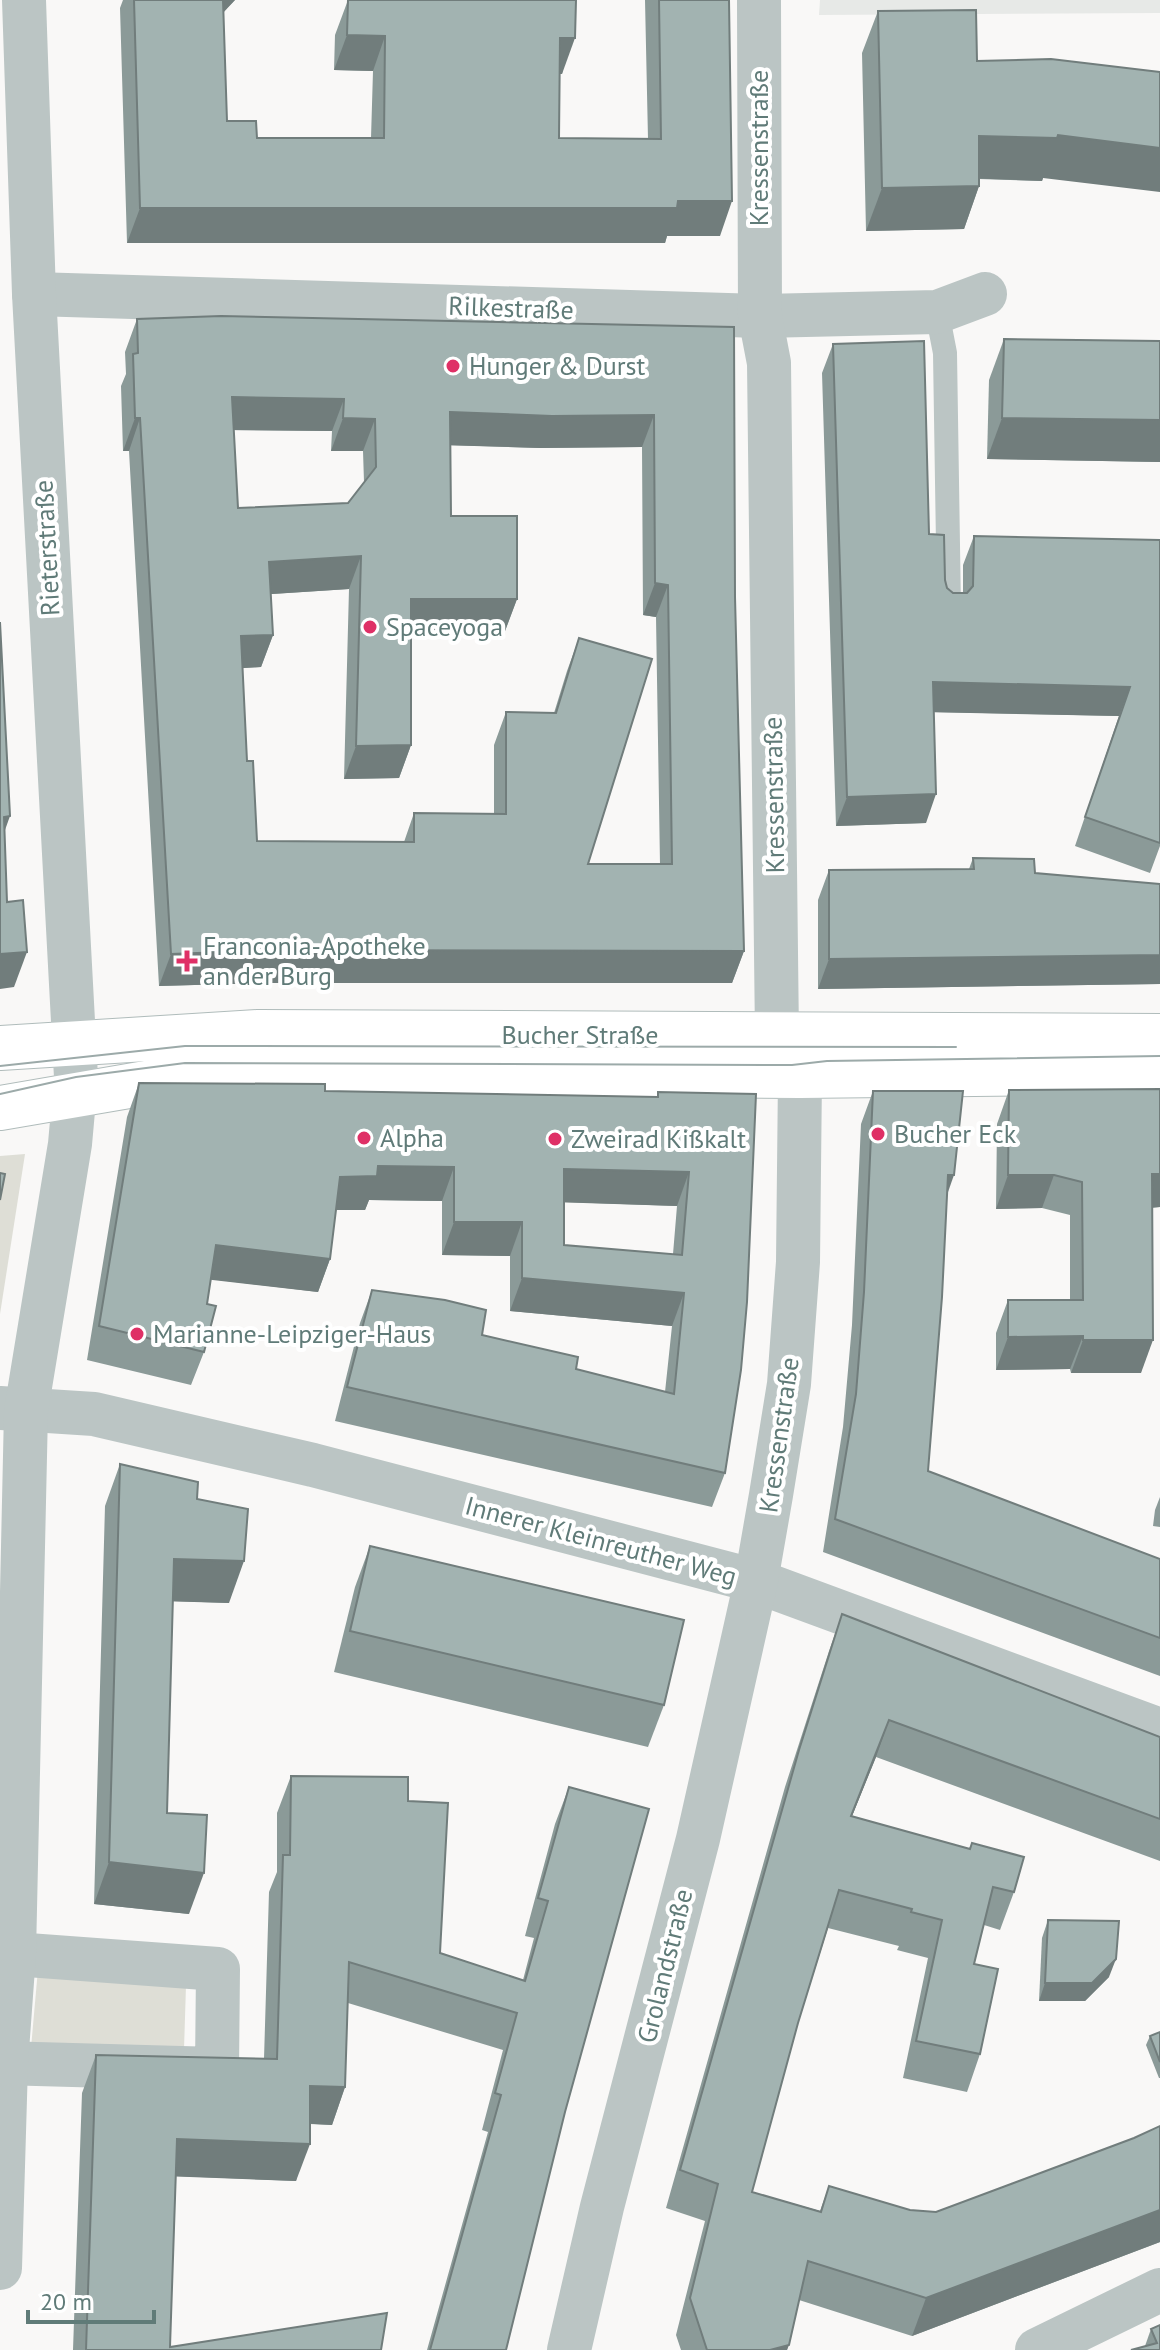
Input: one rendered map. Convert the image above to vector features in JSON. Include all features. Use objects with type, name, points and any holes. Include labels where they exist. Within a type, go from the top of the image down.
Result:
[{"type":"main road","name":"Bucher Straße","points":[[0,1048],[258,1032],[1160,1036]]},
{"type":"main road","name":"Bucher Straße","points":[[0,1108],[187,1076],[251,1072],[800,1076],[1160,1072]]},
{"type":"street","name":"Rieterstraße","points":[[24,0],[34,294],[75,1043],[75,1096]]},
{"type":"street","name":"Kressenstraße","points":[[756,1581],[789,1384],[798,1262],[800,1076],[777,1036],[769,363],[760,316],[759,0]]},
{"type":"street","name":"Rilkestraße","points":[[34,294],[760,316],[937,312],[985,294]]},
{"type":"street","points":[[0,2268],[3,2063],[14,1954],[13,1410],[68,1155],[75,1096]]},
{"type":"street","name":"Innerer Kleinreuther Weg","points":[[13,1410],[94,1414],[266,1454],[756,1581],[1160,1730]]},
{"type":"street","name":"Grolandstraße","points":[[569,2350],[602,2207],[698,1839],[756,1581]]},
{"type":"street","points":[[3,2063],[217,2069],[218,1969],[14,1954]]},
{"type":"street","points":[[1037,2350],[1160,2290]]},
{"type":"lane","points":[[937,312],[945,353],[949,609]]},
{"type":"shaded area","points":[[820,0],[1160,0],[1160,13],[819,15]]},
{"type":"shaded area","points":[[25,1154],[0,1314],[0,1156]]},
{"type":"shaded area","points":[[38,1969],[186,1985],[184,2050],[31,2048]]},
{"type":"building","points":[[134,0],[223,0],[227,121],[256,121],[257,138],[384,138],[385,36],[347,35],[348,0],[576,0],[575,38],[560,38],[559,138],[661,139],[659,0],[729,0],[732,201],[678,201],[677,208],[140,208]]},
{"type":"building","points":[[976,10],[977,61],[1051,59],[1160,72],[1160,148],[1058,135],[1057,138],[979,136],[979,186],[882,188],[878,11]]},
{"type":"building","points":[[221,316],[734,327],[735,597],[744,951],[274,950],[171,954],[140,418],[135,418],[133,354],[138,353],[137,319]],"holes":[[[232,397],[344,399],[343,418],[375,419],[376,467],[348,503],[238,508]],[[450,412],[552,416],[654,415],[655,583],[668,585],[672,864],[588,864],[652,659],[579,638],[556,713],[506,712],[506,814],[414,813],[414,842],[257,841],[253,761],[247,761],[241,636],[273,635],[269,562],[361,556],[356,746],[411,745],[411,599],[517,599],[517,516],[451,516]]]},
{"type":"building","points":[[1004,339],[1160,341],[1160,420],[1002,418]]},
{"type":"building","points":[[924,341],[929,534],[944,535],[947,588],[953,593],[967,593],[973,586],[974,536],[1160,540],[1160,843],[1085,817],[1130,687],[933,682],[936,794],[847,797],[833,344]]},
{"type":"building","points":[[0,622],[10,816],[4,817],[7,902],[23,900],[27,952],[0,954]]},
{"type":"building","points":[[973,858],[1034,859],[1035,873],[1160,884],[1160,955],[829,959],[829,870],[974,869]]},
{"type":"building","points":[[139,1083],[325,1084],[325,1091],[658,1097],[658,1092],[756,1094],[747,1302],[741,1370],[725,1473],[347,1387],[372,1290],[445,1300],[486,1310],[482,1335],[578,1357],[576,1369],[674,1394],[684,1293],[522,1278],[522,1222],[454,1222],[454,1167],[378,1166],[377,1176],[340,1177],[330,1259],[216,1245],[207,1304],[216,1306],[204,1352],[99,1326]],"holes":[[[564,1169],[689,1172],[682,1255],[564,1245]]]},
{"type":"building","points":[[1160,1089],[1160,1174],[1152,1174],[1153,1340],[1083,1340],[1083,1336],[1008,1337],[1008,1300],[1083,1300],[1082,1182],[1054,1175],[1008,1175],[1009,1090]]},
{"type":"building","points":[[873,1091],[963,1091],[954,1175],[948,1175],[928,1471],[1160,1559],[1160,1638],[835,1519],[856,1394]]},
{"type":"building","points":[[0,1173],[5,1174],[0,1200]]},
{"type":"building","points":[[120,1464],[198,1482],[197,1499],[248,1509],[244,1561],[174,1559],[167,1813],[207,1815],[204,1873],[109,1862]]},
{"type":"building","points":[[370,1546],[684,1620],[664,1705],[350,1631]]},
{"type":"building","points":[[842,1614],[1160,1737],[1160,1819],[889,1720],[851,1816],[970,1849],[972,1843],[1024,1857],[1014,1892],[993,1887],[974,1964],[998,1969],[980,2054],[916,2041],[942,1920],[839,1890],[798,2023],[752,2192],[821,2212],[829,2186],[910,2210],[936,2212],[1160,2126],[1160,2210],[926,2298],[808,2261],[789,2345],[770,2350],[707,2350],[690,2298],[718,2184],[680,2170],[799,1750]]},
{"type":"building","points":[[291,1776],[408,1777],[408,1801],[448,1803],[440,1953],[525,1981],[548,1901],[538,1898],[569,1787],[649,1809],[565,2112],[506,2350],[430,2350],[501,2095],[495,2093],[517,2013],[349,1962],[345,2087],[310,2086],[310,2144],[177,2139],[170,2347],[387,2313],[381,2350],[86,2350],[96,2055],[277,2059],[283,1855],[290,1855]]},
{"type":"building","points":[[1048,1920],[1119,1921],[1116,1959],[1092,1983],[1045,1983]]},
{"type":"building","points":[[1160,2032],[1160,2062],[1150,2036]]},
{"type":"building","points":[[1160,2325],[1160,2350],[1131,2350],[1157,2343],[1151,2329]]},
{"type":"tram line","points":[[0,1066],[185,1046],[956,1047]]},
{"type":"tram line","points":[[0,1094],[76,1077],[185,1063],[792,1065],[827,1061],[1160,1056]]},
{"type":"place","name":"Hunger & Durst","points":[[453,366]]},
{"type":"place","name":"Spaceyoga","points":[[370,627]]},
{"type":"place","name":"Franconia-Apotheke an der Burg","points":[[187,961]]},
{"type":"place","name":"Bucher Eck","points":[[878,1134]]},
{"type":"place","name":"Alpha","points":[[364,1138]]},
{"type":"place","name":"Zweirad Kißkalt","points":[[555,1139]]},
{"type":"place","name":"Marianne-Leipziger-Haus","points":[[137,1334]]}]
